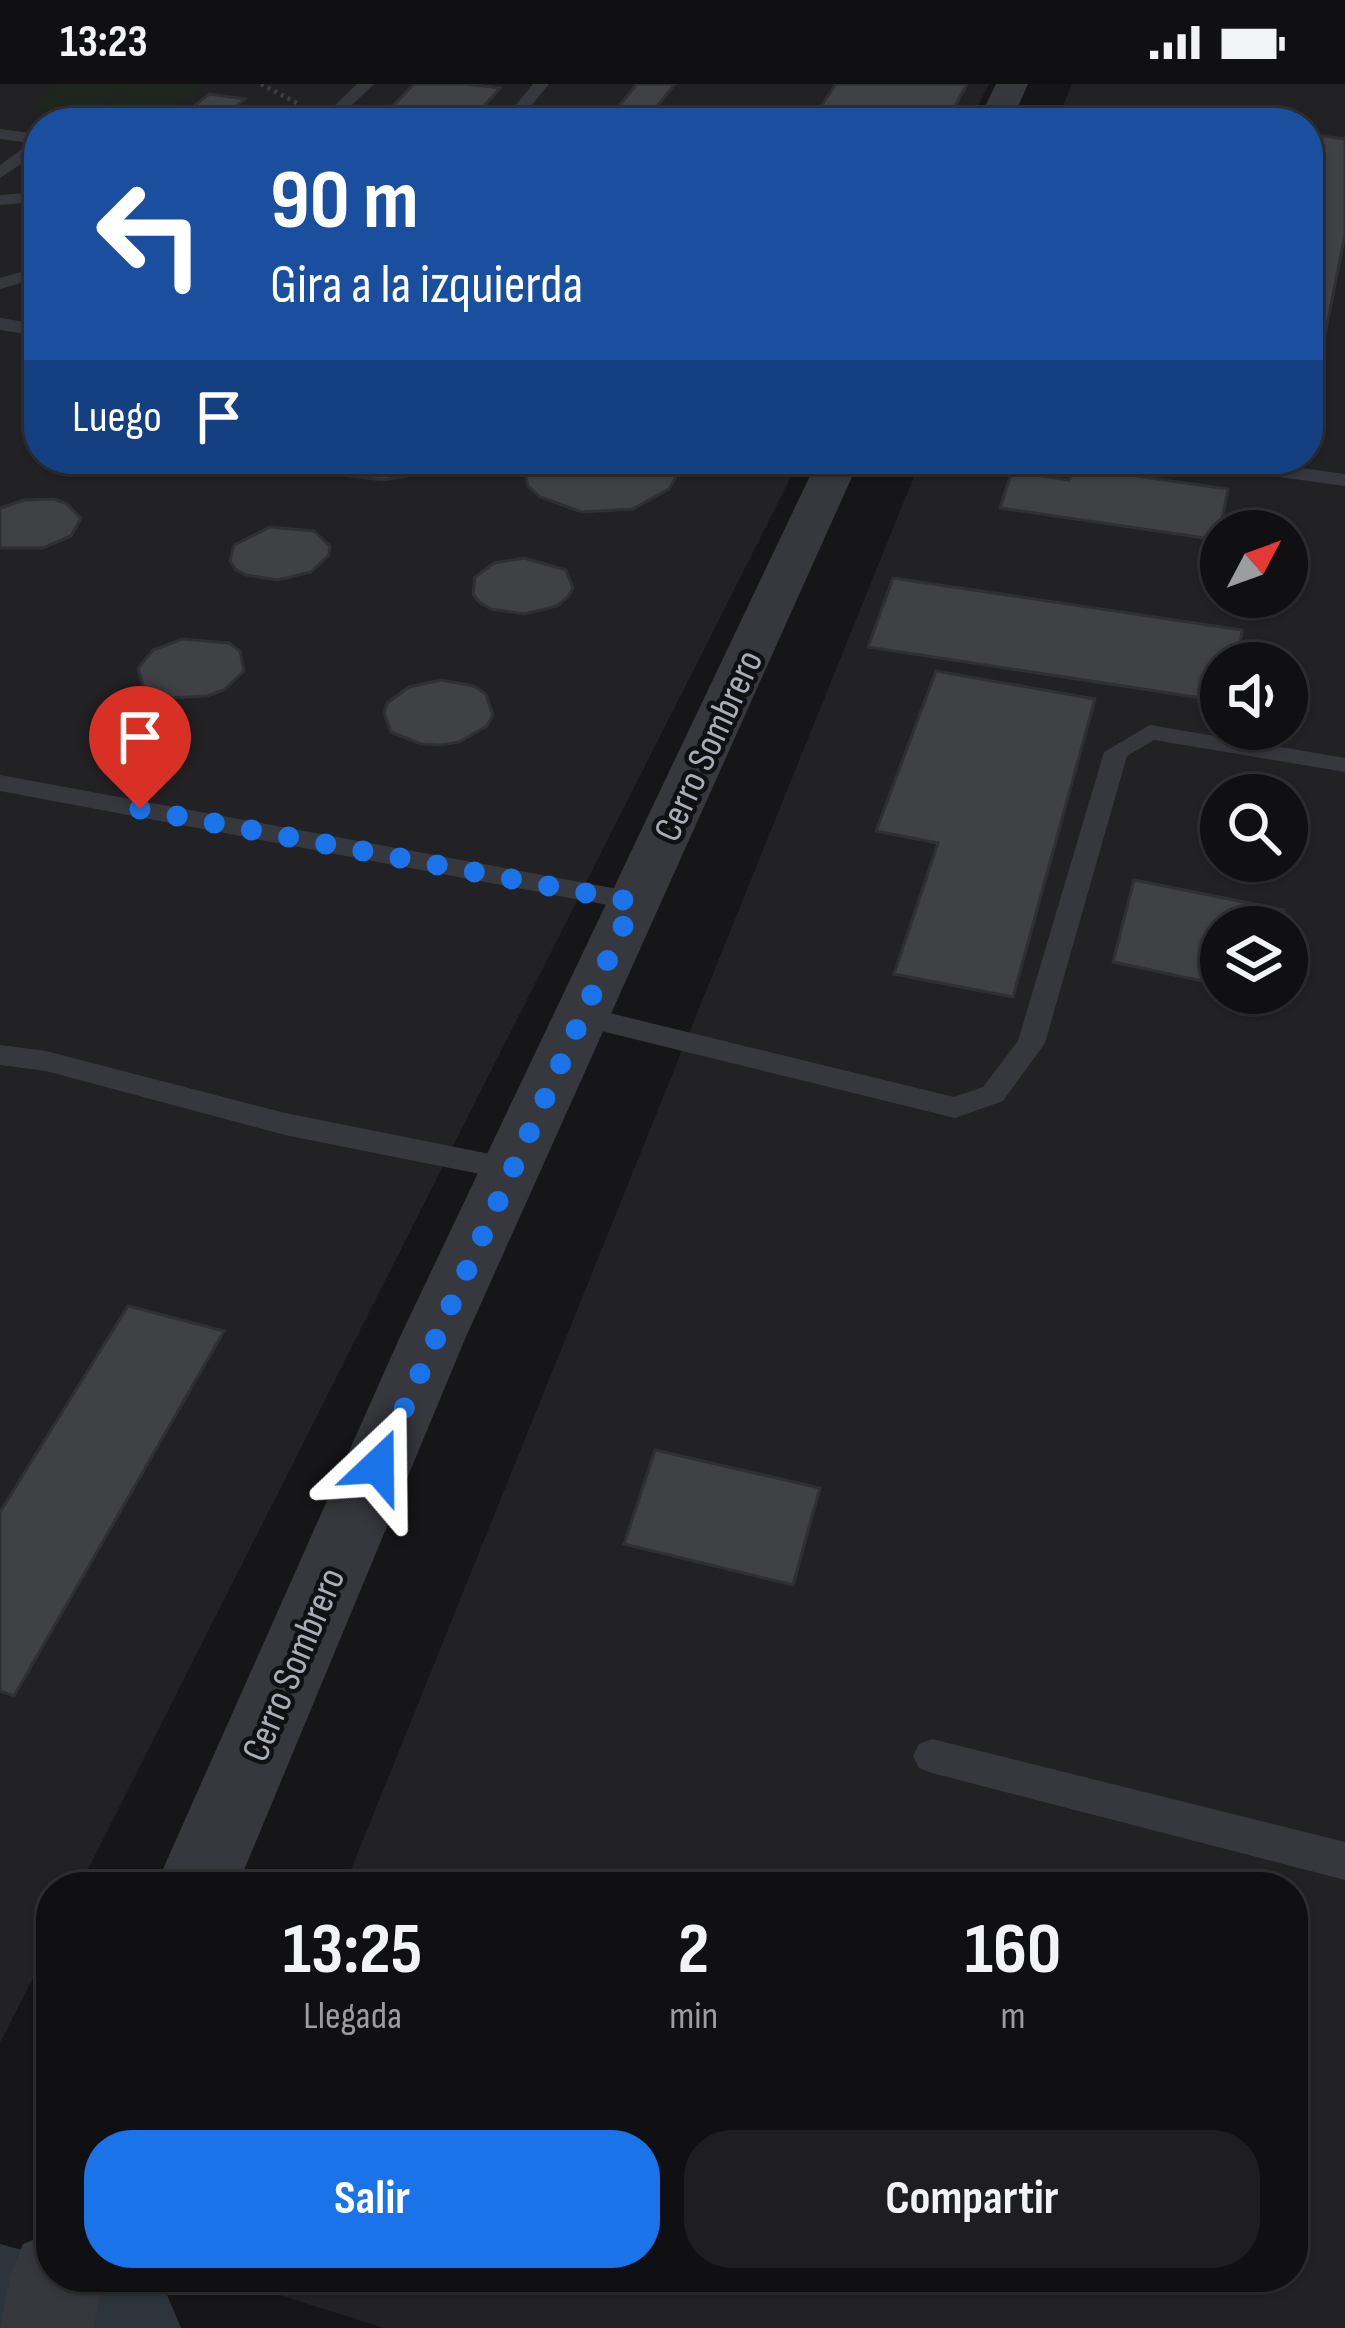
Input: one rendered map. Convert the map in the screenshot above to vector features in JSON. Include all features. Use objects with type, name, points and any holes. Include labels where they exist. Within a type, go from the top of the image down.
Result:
[{"type":"street","name":"Cerro Sombrero","points":[[203,1872],[510,1169],[832,474]]},
{"type":"street","points":[[46,2328],[53,2292]]},
{"type":"lane","points":[[340,108],[366,84]]},
{"type":"lane","points":[[521,108],[541,84]]},
{"type":"lane","points":[[0,173],[24,153]]},
{"type":"lane","points":[[1301,474],[1345,480]]},
{"type":"lane","points":[[581,1016],[956,1108],[993,1094],[1030,1043],[1116,752],[1150,732],[1345,765]]},
{"type":"lane","points":[[0,783],[634,902]]},
{"type":"lane","points":[[0,1055],[46,1061],[285,1124],[510,1169]]},
{"type":"lane","points":[[932,1756],[1345,1861]]},
{"type":"shaded area","points":[[0,84],[989,84],[977,108],[24,108],[24,474],[792,474],[87,1872],[36,1872],[36,1972],[0,2043]]},
{"type":"shaded area","points":[[58,84],[129,84],[100,108],[27,108]]},
{"type":"shaded area","points":[[134,84],[205,84],[177,108],[105,108]]},
{"type":"shaded area","points":[[1072,84],[1345,84],[1345,2328],[384,2328],[270,2292],[1308,2292],[1308,1872],[350,1872],[915,474],[1323,474],[1323,108],[1062,108]]},
{"type":"building","points":[[414,84],[500,88],[482,108],[391,108]]},
{"type":"building","points":[[637,84],[675,84],[656,108],[617,108]]},
{"type":"building","points":[[836,84],[967,84],[954,108],[820,108]]},
{"type":"building","points":[[209,94],[245,99],[234,108],[192,108]]},
{"type":"building","points":[[1323,136],[1345,139],[1345,234],[1323,345]]},
{"type":"building","points":[[334,474],[411,474],[382,480]]},
{"type":"building","points":[[525,474],[676,477],[669,489],[633,509],[582,512],[540,497],[528,486]]},
{"type":"building","points":[[1011,474],[1069,480],[1071,474],[1122,474],[1228,489],[1224,510],[1200,510],[1200,537],[1000,508]]},
{"type":"building","points":[[54,499],[81,518],[71,536],[43,548],[0,548],[0,508],[24,500]]},
{"type":"building","points":[[270,527],[314,531],[330,546],[329,555],[311,572],[278,580],[235,569],[230,561],[234,545]]},
{"type":"building","points":[[524,558],[566,570],[573,588],[568,597],[557,606],[525,614],[491,609],[479,602],[473,594],[475,577],[494,563]]},
{"type":"building","points":[[893,578],[1242,630],[1241,642],[1200,642],[1200,698],[868,647]]},
{"type":"building","points":[[182,639],[229,643],[240,651],[244,671],[224,690],[207,696],[154,694],[143,686],[138,668],[153,650]]},
{"type":"building","points":[[936,671],[1095,699],[1013,997],[894,974],[938,843],[876,831]]},
{"type":"building","points":[[441,680],[474,686],[486,694],[493,715],[487,726],[459,742],[440,745],[421,744],[391,732],[384,713],[387,703],[409,687]]},
{"type":"building","points":[[1134,880],[1264,906],[1200,906],[1200,981],[1113,962]]},
{"type":"building","points":[[128,1306],[224,1331],[14,1696],[0,1691],[0,1512]]},
{"type":"building","points":[[655,1450],[820,1488],[793,1585],[624,1544]]},
{"type":"waterway","points":[[0,2290],[134,2328]]},
{"type":"route","points":[[140,809],[634,902],[378,1466]]}]
